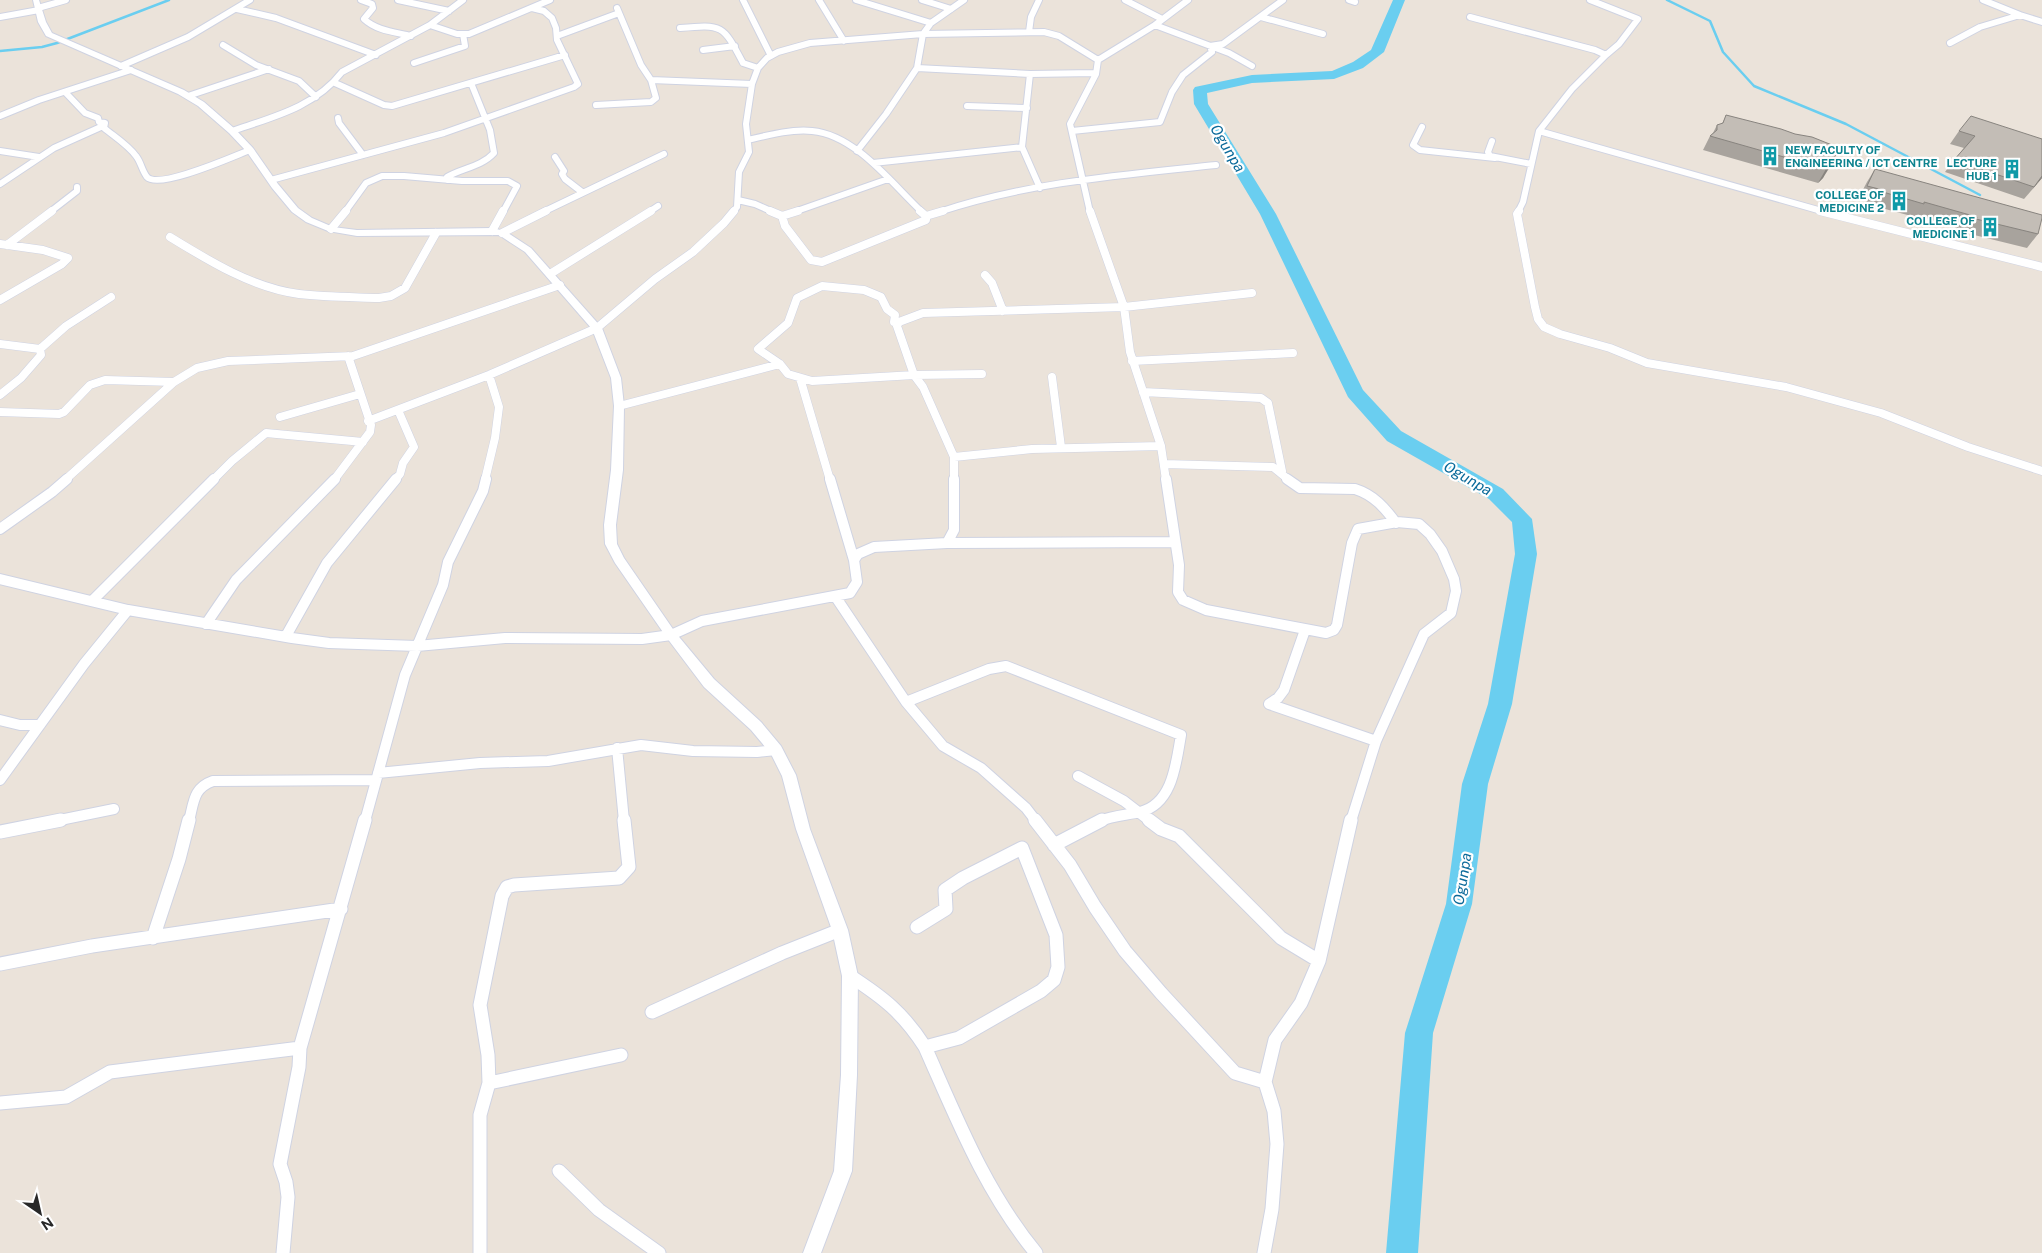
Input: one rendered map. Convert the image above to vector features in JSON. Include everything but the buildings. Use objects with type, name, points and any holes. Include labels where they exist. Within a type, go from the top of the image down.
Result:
[{"type":"street","points":[[0,17],[38,4],[66,0]]},
{"type":"street","points":[[0,116],[126,68],[188,37],[250,0]]},
{"type":"street","points":[[361,0],[370,1],[373,8],[364,19],[365,22],[411,36]]},
{"type":"street","points":[[398,0],[449,11]]},
{"type":"street","points":[[232,131],[293,108],[316,97],[335,83],[342,72],[430,25],[463,0]]},
{"type":"street","points":[[430,25],[462,34],[478,31],[550,0]]},
{"type":"street","points":[[744,0],[771,56]]},
{"type":"street","points":[[819,0],[844,41]]},
{"type":"street","points":[[856,0],[931,23]]},
{"type":"street","points":[[922,0],[951,9]]},
{"type":"street","points":[[858,151],[917,68],[923,34],[931,23],[964,0]]},
{"type":"street","points":[[1029,32],[1032,17],[1039,0]]},
{"type":"street","points":[[1125,0],[1162,19]]},
{"type":"street","points":[[1098,60],[1155,25],[1188,0]]},
{"type":"street","points":[[1210,46],[1223,44],[1283,0]]},
{"type":"street","points":[[1590,0],[1638,19],[1619,44],[1572,89],[1539,131],[1523,202],[1517,214],[1535,308],[1538,319],[1544,327],[1560,334],[1610,348],[1647,363],[1786,387],[1881,413],[1968,447],[2042,471]]},
{"type":"street","points":[[1983,0],[2042,22]]},
{"type":"street","points":[[38,4],[45,30],[62,41],[188,96],[201,104],[232,131],[250,150],[271,180],[296,210],[309,220],[331,229],[372,234],[497,232],[664,154]]},
{"type":"street","points":[[271,180],[485,120],[574,87],[578,84],[557,36],[554,21],[540,9],[532,8]]},
{"type":"street","points":[[237,9],[276,18],[304,30],[337,39],[376,55]]},
{"type":"street","points":[[557,36],[618,11],[641,65],[651,80],[656,98],[655,100],[596,105]]},
{"type":"street","points":[[1950,43],[1980,27],[2020,15]]},
{"type":"street","points":[[1261,17],[1322,34]]},
{"type":"street","points":[[1470,17],[1595,50],[1606,56]]},
{"type":"street","points":[[680,28],[707,25],[726,30],[744,63],[758,68]]},
{"type":"street","points":[[1155,25],[1229,52],[1252,66]]},
{"type":"street","points":[[368,421],[489,374],[597,328],[655,279],[693,252],[724,223],[737,207],[739,172],[749,152],[746,124],[752,84],[758,68],[778,52],[810,44],[923,34],[1044,32],[1059,36],[1098,60]]},
{"type":"street","points":[[414,63],[466,46],[462,34]]},
{"type":"street","points":[[224,45],[256,65],[299,82],[308,92],[316,97]]},
{"type":"street","points":[[703,50],[735,46]]},
{"type":"street","points":[[1072,131],[1160,122],[1172,92],[1183,75],[1212,52],[1210,46]]},
{"type":"street","points":[[335,83],[384,106],[392,106],[566,55]]},
{"type":"street","points":[[1098,60],[1099,67],[1090,88],[1071,118],[1072,131],[1091,217],[1124,307],[1132,361],[1160,446],[1179,565],[1178,592],[1183,600],[1206,610],[1305,630],[1326,633],[1334,630],[1337,625],[1352,543],[1358,529],[1375,524],[1418,524],[1435,538],[1456,585],[1453,610],[1424,634],[1376,741],[1347,834],[1319,961],[1301,1003],[1276,1040],[1265,1082],[1274,1111],[1277,1144],[1272,1209],[1264,1253]]},
{"type":"street","points":[[917,68],[1030,74],[1095,73]]},
{"type":"street","points":[[188,96],[269,69]]},
{"type":"street","points":[[1030,74],[1022,147],[1040,188]]},
{"type":"street","points":[[651,80],[752,84]]},
{"type":"street","points":[[447,180],[447,177],[452,174],[487,159],[494,152],[495,147],[479,99],[471,83]]},
{"type":"street","points":[[65,92],[85,113],[98,118],[98,122],[105,123],[103,126],[125,144],[136,156],[148,178],[154,181],[178,177],[250,150]]},
{"type":"street","points":[[967,106],[1027,108]]},
{"type":"street","points":[[338,118],[339,123],[362,154]]},
{"type":"street","points":[[0,184],[54,148],[103,126]]},
{"type":"street","points":[[1422,127],[1413,145],[1420,150],[1531,164]]},
{"type":"street","points":[[1539,131],[1810,208],[2042,267]]},
{"type":"street","points":[[748,140],[794,132],[820,132],[834,137],[858,151],[873,163],[926,216]]},
{"type":"street","points":[[1492,141],[1488,154],[1494,158]]},
{"type":"street","points":[[873,163],[1022,147]]},
{"type":"street","points":[[0,151],[39,157]]},
{"type":"street","points":[[555,157],[564,171],[562,174],[565,179],[582,192]]},
{"type":"street","points":[[926,216],[978,199],[1082,179],[1216,165]]},
{"type":"street","points":[[331,229],[338,224],[366,182],[394,175],[447,180],[508,181],[517,186],[497,232]]},
{"type":"street","points":[[738,200],[755,204],[782,216],[888,179]]},
{"type":"street","points":[[4,245],[60,206],[77,191],[77,187]]},
{"type":"street","points":[[550,274],[658,206]]},
{"type":"street","points":[[782,216],[785,226],[811,260],[816,262],[822,262],[923,222],[926,220],[926,216]]},
{"type":"street","points":[[497,232],[528,250],[597,328],[616,378],[619,406],[617,470],[610,525],[611,544],[619,560],[672,635],[709,683],[756,726],[776,750],[789,775],[803,829],[840,930],[850,976],[849,1075],[844,1171],[812,1253]]},
{"type":"street","points":[[170,237],[215,265],[285,292],[379,298],[391,296],[405,288],[436,233]]},
{"type":"street","points":[[0,300],[62,264],[68,258],[43,250],[4,245]]},
{"type":"street","points":[[985,275],[992,283],[1003,311]]},
{"type":"street","points":[[0,529],[52,492],[174,382],[197,368],[228,361],[348,356],[380,349],[466,316],[560,285]]},
{"type":"street","points":[[982,374],[914,375],[812,381],[788,374],[780,364],[758,349],[788,323],[797,298],[822,286],[857,289],[880,297],[887,309],[895,315],[894,322],[923,313],[1124,307],[1252,293]]},
{"type":"street","points":[[0,344],[40,349],[66,326],[111,297]]},
{"type":"street","points":[[899,322],[897,326],[914,375],[923,387],[954,457],[954,530],[947,542]]},
{"type":"street","points":[[0,395],[21,378],[41,355],[40,349]]},
{"type":"street","points":[[1132,361],[1294,352]]},
{"type":"street","points":[[206,624],[236,580],[338,476],[370,432],[371,425],[368,421],[348,356]]},
{"type":"street","points":[[619,406],[780,364]]},
{"type":"street","points":[[283,1253],[288,1197],[286,1182],[280,1164],[299,1067],[300,1048],[405,675],[443,585],[448,562],[483,491],[495,438],[499,407],[489,374]]},
{"type":"street","points":[[1052,377],[1061,447]]},
{"type":"street","points":[[0,587],[5,580],[128,610],[329,643],[417,646],[505,638],[642,639],[672,635],[702,621],[750,610],[850,593],[856,588],[857,583],[854,560],[800,378]]},
{"type":"street","points":[[0,412],[59,414],[64,412],[90,385],[105,380],[174,382]]},
{"type":"street","points":[[1143,392],[1261,398],[1268,403],[1282,471],[1294,486],[1300,488],[1355,489],[1364,491],[1372,495],[1384,507],[1396,524]]},
{"type":"street","points":[[280,417],[360,394]]},
{"type":"street","points":[[286,636],[327,563],[400,474],[403,463],[414,447],[398,410]]},
{"type":"street","points":[[92,601],[232,461],[266,433],[363,442]]},
{"type":"street","points":[[954,457],[1061,447],[1160,446]]},
{"type":"street","points":[[1164,464],[1273,467],[1282,471]]},
{"type":"street","points":[[854,560],[858,554],[874,547],[947,542],[1175,542]]},
{"type":"street","points":[[835,596],[906,702],[943,746],[981,768],[1026,808],[1070,864],[1095,907],[1125,951],[1161,993],[1235,1073],[1265,1082]]},
{"type":"street","points":[[0,780],[84,664],[128,610]]},
{"type":"street","points":[[1305,630],[1284,690],[1278,698],[1269,704],[1376,741]]},
{"type":"street","points":[[906,702],[989,669],[1006,666],[1181,734],[1173,778],[1158,803],[1141,812],[1110,816],[1085,826],[1054,845]]},
{"type":"street","points":[[0,720],[40,725]]},
{"type":"street","points":[[153,938],[179,859],[196,795],[202,785],[213,781],[377,776],[480,763],[548,761],[641,745],[693,751],[757,752],[776,750]]},
{"type":"street","points":[[480,1253],[480,1115],[489,1083],[488,1055],[480,1005],[502,896],[507,887],[514,885],[619,878],[624,874],[629,867],[617,748]]},
{"type":"street","points":[[1078,776],[1141,812],[1161,829],[1179,836],[1281,938],[1319,961]]},
{"type":"street","points":[[0,832],[114,809]]},
{"type":"street","points":[[917,927],[946,909],[945,890],[963,878],[1022,848],[1056,935],[1058,967],[1054,980],[1041,991],[959,1038],[925,1047]]},
{"type":"street","points":[[0,964],[92,946],[340,909]]},
{"type":"street","points":[[652,1012],[782,953],[840,930]]},
{"type":"street","points":[[850,976],[884,998],[912,1028],[925,1047],[989,1187],[1025,1241],[1036,1253]]},
{"type":"street","points":[[0,1103],[65,1098],[86,1087],[97,1076],[110,1072],[135,1071],[186,1061],[300,1048]]},
{"type":"street","points":[[489,1083],[621,1055]]},
{"type":"street","points":[[559,1172],[599,1210],[659,1253]]},
{"type":"waterway","points":[[0,51],[42,47],[57,43],[169,0]]},
{"type":"waterway","name":"Ogunpa","points":[[1399,0],[1377,52],[1358,65],[1334,75],[1252,79],[1200,90],[1201,104],[1268,214],[1355,393],[1394,436],[1496,494],[1522,519],[1526,554],[1500,704],[1475,784],[1459,904],[1419,1033],[1402,1253]]},
{"type":"waterway","points":[[1667,0],[1710,21],[1723,52],[1754,86],[1846,124],[1980,195]]},
{"type":"place","name":"NEW FACULTY OF ENGINEERING / ICT CENTRE","points":[[1770,156]]},
{"type":"place","name":"LECTURE HUB 1","points":[[2012,169]]},
{"type":"place","name":"COLLEGE OF MEDICINE 2","points":[[1899,201]]},
{"type":"place","name":"COLLEGE OF MEDICINE 1","points":[[1990,227]]}]
